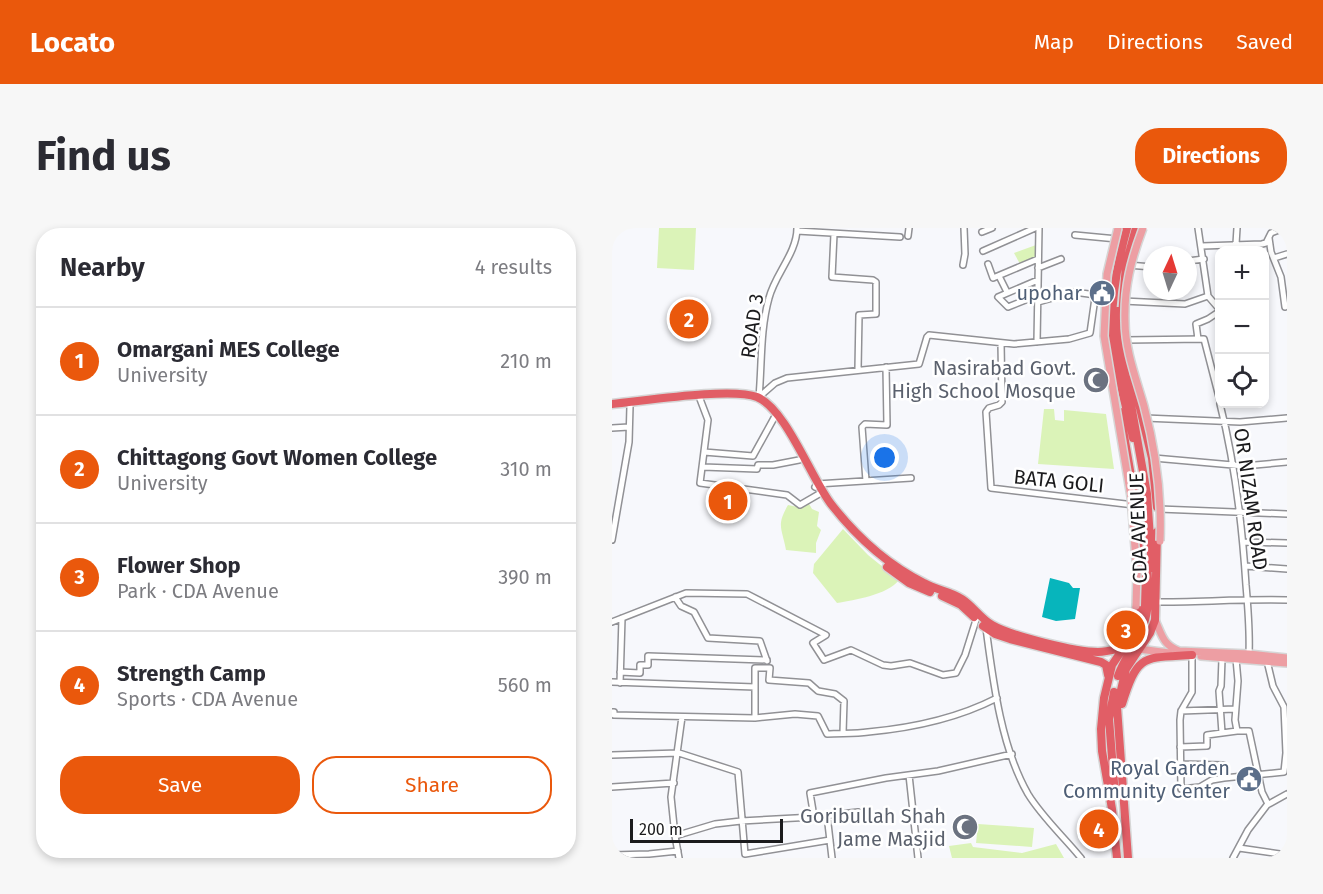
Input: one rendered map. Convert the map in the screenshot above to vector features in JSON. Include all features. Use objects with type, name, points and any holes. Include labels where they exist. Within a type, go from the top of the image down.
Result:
[{"type":"highway","name":"CDA AVENUE","points":[[1117,858],[1101,729],[1104,698],[1112,665],[1135,631],[1140,618],[1142,599],[1136,505],[1113,377],[1108,332],[1107,295],[1112,254],[1119,228]]},
{"type":"highway","points":[[1127,228],[1116,272],[1114,351],[1136,451],[1142,490],[1148,598],[1143,627],[1122,664],[1109,719],[1112,764],[1128,857]]},
{"type":"highway","name":"CDA AVENUE","points":[[1128,857],[1117,718],[1124,675],[1130,661],[1150,633],[1155,620],[1157,567],[1157,509],[1152,458],[1124,340],[1122,301],[1126,264],[1134,228]]},
{"type":"highway","points":[[1128,857],[1113,721],[1117,689],[1124,667],[1148,628],[1152,599],[1147,494],[1119,328],[1118,304],[1121,277],[1134,228]]},
{"type":"highway","points":[[612,406],[719,394],[741,394],[759,398],[781,419],[817,488],[843,517],[895,567],[926,584],[962,599],[992,625],[1002,630],[1040,641],[1095,652],[1125,646]]},
{"type":"highway","points":[[612,406],[700,399],[750,400],[760,404],[774,418],[841,522],[898,577],[961,605],[986,628],[1010,639],[1101,662],[1108,669],[1108,681]]},
{"type":"highway","points":[[1117,718],[1130,679],[1141,663],[1149,658],[1161,656],[1192,655]]},
{"type":"main road","points":[[1119,228],[1107,274],[1104,336],[1131,497],[1137,573],[1135,631]]},
{"type":"main road","points":[[1143,228],[1128,270],[1125,324],[1159,475],[1161,505],[1157,567]]},
{"type":"main road","points":[[1155,620],[1165,642],[1179,651],[1287,658]]},
{"type":"main road","points":[[1139,649],[1222,659],[1287,663]]},
{"type":"street","points":[[908,236],[909,228]]},
{"type":"street","points":[[963,265],[964,228]]},
{"type":"street","points":[[982,232],[992,228]]},
{"type":"street","points":[[983,250],[1037,228],[1037,342]]},
{"type":"street","points":[[1087,228],[1088,236]]},
{"type":"street","points":[[1198,228],[1208,296],[1215,304]]},
{"type":"street","points":[[1236,244],[1237,228]]},
{"type":"street","points":[[1202,246],[1262,244],[1266,243],[1271,233],[1284,228]]},
{"type":"street","points":[[797,230],[900,237]]},
{"type":"street","name":"ROAD 3","points":[[759,398],[762,345],[768,299],[774,281],[792,248],[797,230]]},
{"type":"street","points":[[831,232],[831,277],[876,282],[876,314],[860,314],[858,369]]},
{"type":"street","points":[[1075,235],[1117,239]]},
{"type":"street","points":[[1269,238],[1285,287],[1285,306]]},
{"type":"street","points":[[1274,258],[1287,254]]},
{"type":"street","points":[[1197,259],[1204,258]]},
{"type":"street","points":[[988,264],[993,277],[1038,259]]},
{"type":"street","points":[[1038,268],[1060,259]]},
{"type":"street","points":[[1126,264],[1143,266]]},
{"type":"street","points":[[999,276],[1007,292]]},
{"type":"street","points":[[1038,280],[998,297],[1008,307],[1038,298],[1074,292],[1096,296],[1107,295]]},
{"type":"street","points":[[1090,333],[1096,296]]},
{"type":"street","points":[[1122,301],[1185,304],[1208,296]]},
{"type":"street","points":[[1124,340],[1200,339],[1196,324],[1215,314]]},
{"type":"street","points":[[759,398],[775,382],[787,378],[920,363],[928,335],[1001,343],[1069,339],[1090,333],[1108,332]]},
{"type":"street","name":"OR NIZAM ROAD","points":[[1200,339],[1205,340],[1215,381]]},
{"type":"street","name":"BATA GOLI","points":[[1001,343],[1001,404],[989,408],[986,412],[991,488],[1136,505]]},
{"type":"street","points":[[866,481],[862,427],[865,424],[887,425],[886,367]]},
{"type":"street","points":[[700,399],[708,420],[700,483],[787,495],[800,505],[817,488],[911,478]]},
{"type":"street","points":[[612,540],[629,442],[630,406]]},
{"type":"street","name":"OR NIZAM ROAD","points":[[1221,408],[1234,465],[1240,514],[1249,654]]},
{"type":"street","points":[[704,452],[753,456],[774,418]]},
{"type":"street","points":[[1143,418],[1224,422],[1287,418]]},
{"type":"street","points":[[612,428],[629,427]]},
{"type":"street","points":[[1152,458],[1234,465],[1287,462]]},
{"type":"street","points":[[703,466],[757,469],[758,465],[773,465],[799,460]]},
{"type":"street","points":[[612,495],[619,496]]},
{"type":"street","points":[[1157,509],[1240,514],[1287,514]]},
{"type":"street","points":[[1243,542],[1287,543]]},
{"type":"street","points":[[1245,566],[1287,569]]},
{"type":"street","points":[[612,622],[688,593],[747,594],[826,635],[813,643],[824,660],[852,650],[884,665],[910,663],[943,675],[956,673],[961,667],[976,620]]},
{"type":"street","points":[[675,597],[681,606],[694,612],[708,638],[760,641],[770,668],[769,680],[809,682],[818,691],[835,694],[844,701],[843,733]]},
{"type":"street","points":[[1156,602],[1287,600]]},
{"type":"street","points":[[620,683],[622,618]]},
{"type":"street","points":[[986,628],[991,670],[1011,754],[1034,802],[1081,858]]},
{"type":"street","points":[[1192,655],[1192,692],[1181,711],[1181,789],[1200,787],[1212,780],[1224,778],[1284,772],[1286,753],[1284,707],[1273,686],[1267,661]]},
{"type":"street","points":[[620,672],[640,673],[640,665],[648,665],[648,656],[767,660]]},
{"type":"street","points":[[1222,659],[1219,691],[1222,733]]},
{"type":"street","points":[[1236,659],[1238,681],[1234,720],[1237,731]]},
{"type":"street","points":[[755,718],[755,668],[770,668]]},
{"type":"street","points":[[612,682],[755,687]]},
{"type":"street","points":[[612,712],[614,716],[755,718],[795,714],[818,716],[827,734],[866,733],[927,723],[958,714],[997,698]]},
{"type":"street","points":[[1181,711],[1235,710]]},
{"type":"street","points":[[678,858],[671,797],[679,753],[682,717]]},
{"type":"street","points":[[1180,747],[1207,746],[1207,735],[1249,731],[1262,792],[1268,804]]},
{"type":"street","points":[[612,755],[679,753],[738,772],[746,856],[830,840]]},
{"type":"street","points":[[814,817],[810,793],[938,771],[1011,754]]},
{"type":"street","points":[[1180,764],[1223,765],[1224,778]]},
{"type":"street","points":[[909,775],[918,858]]},
{"type":"street","points":[[612,787],[674,783]]},
{"type":"street","points":[[1233,858],[1248,830],[1268,804],[1287,794]]},
{"type":"street","points":[[675,836],[715,825],[741,821],[858,812]]},
{"type":"street","points":[[827,815],[832,858]]},
{"type":"street","points":[[1239,848],[1287,855]]},
{"type":"street","points":[[612,855],[678,850]]},
{"type":"green space","points":[[659,228],[696,228],[694,270],[657,268]]},
{"type":"green space","points":[[1036,245],[1037,258],[1020,264],[1014,253]]},
{"type":"green space","points":[[1044,409],[1054,409],[1055,420],[1064,421],[1064,410],[1106,414],[1114,469],[1038,464]]},
{"type":"green space","points":[[808,502],[812,509],[819,512],[817,526],[821,530],[816,543],[816,553],[786,550],[781,527],[784,512],[788,505],[798,507]]},
{"type":"green space","points":[[843,529],[868,555],[899,580],[894,585],[879,593],[837,603],[813,573],[814,564]]},
{"type":"green space","points":[[978,824],[1034,828],[1032,847],[976,843]]},
{"type":"green space","points":[[971,843],[973,847],[1022,853],[1056,844],[1064,858],[952,858],[949,846]]},
{"type":"water","points":[[1050,578],[1069,583],[1073,588],[1080,588],[1075,619],[1056,621],[1042,617]]},
{"type":"place","name":"upohar","points":[[1102,293]]},
{"type":"place","name":"Chittagong Govt Women College","points":[[689,319]]},
{"type":"place","name":"Nasirabad Govt. High School Mosque","points":[[1096,380]]},
{"type":"place","name":"Omargani MES College","points":[[728,501]]},
{"type":"place","name":"Flower Shop","points":[[1126,630]]},
{"type":"place","name":"Royal Garden Community Center","points":[[1249,779]]},
{"type":"place","name":"Goribullah Shah Jame Masjid","points":[[965,827]]},
{"type":"place","name":"Strength Camp","points":[[1099,829]]}]
